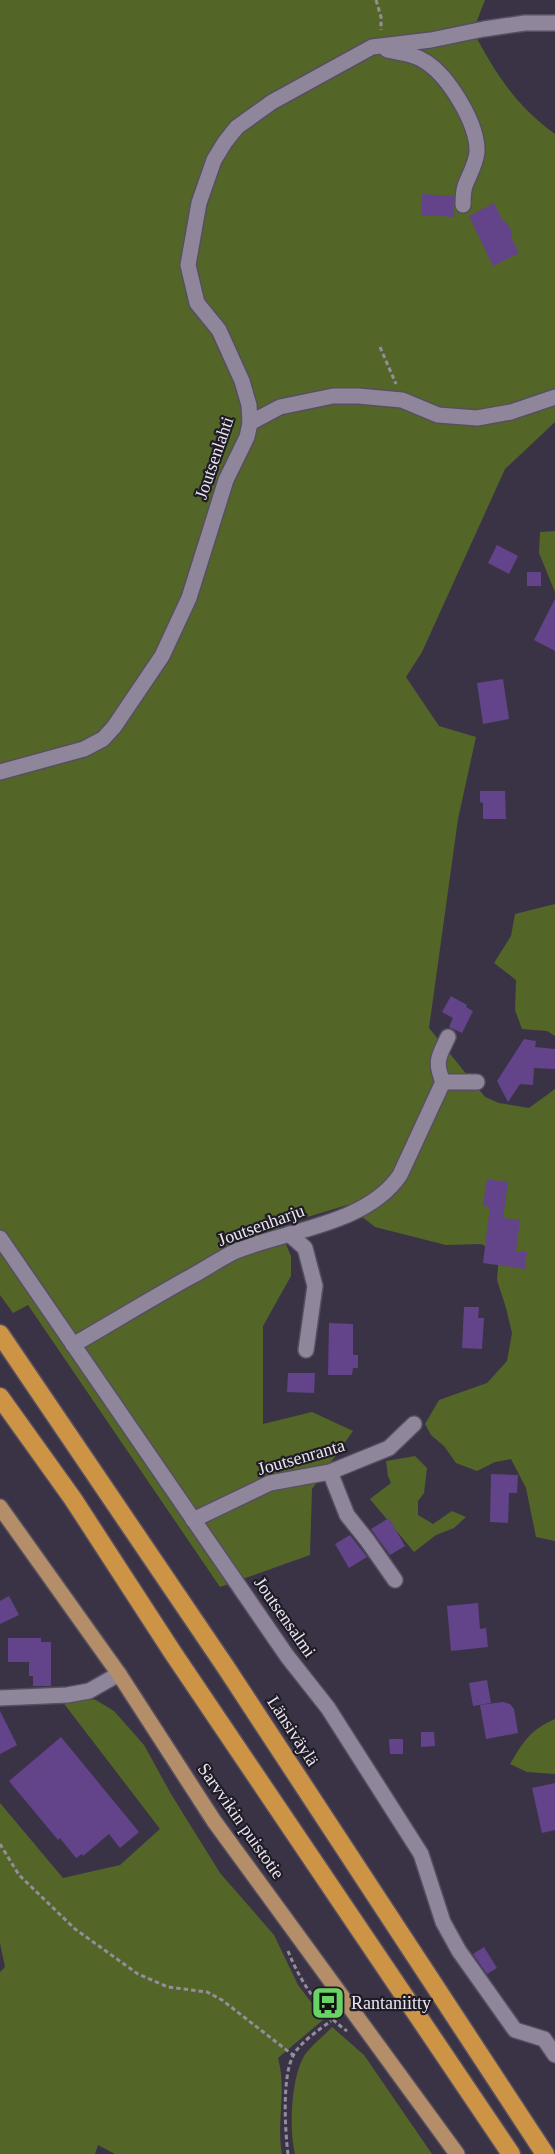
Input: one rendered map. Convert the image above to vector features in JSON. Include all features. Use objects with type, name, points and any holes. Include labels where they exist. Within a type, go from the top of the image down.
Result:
[{"type":"highway","name":"Länsiväylä","points":[[0,1334],[232,1676],[545,2154]]},
{"type":"highway","points":[[0,1397],[73,1499],[180,1663],[511,2154]]},
{"type":"main road","name":"Sarvvikin puistotie","points":[[0,1507],[120,1674],[214,1821],[457,2154]]},
{"type":"street","points":[[372,47],[431,40],[515,25],[555,24]]},
{"type":"street","points":[[372,47],[413,55],[428,63],[455,92],[466,111],[477,152],[464,189],[463,205]]},
{"type":"street","name":"Joutsenlahti","points":[[0,772],[84,749],[103,740],[157,664],[177,628],[189,598],[226,480],[250,423],[249,405],[231,356],[219,330],[197,303],[194,293],[188,265],[199,203],[214,160],[237,127],[272,102],[372,47]]},
{"type":"street","points":[[250,423],[280,407],[309,400],[358,396],[402,400],[438,415],[477,418],[511,412],[555,397]]},
{"type":"street","points":[[448,1037],[437,1058],[438,1071],[443,1082],[477,1082]]},
{"type":"street","name":"Joutsenharju","points":[[73,1345],[236,1252],[352,1212],[375,1201],[392,1186],[400,1175],[443,1082]]},
{"type":"street","points":[[289,1234],[305,1248],[315,1286],[306,1350]]},
{"type":"street","name":"Joutsensalmi","points":[[0,1238],[287,1656],[327,1708],[421,1854],[443,1922],[459,1951],[514,2030],[544,2039],[555,2055]]},
{"type":"street","name":"Joutsenranta","points":[[193,1520],[270,1483],[330,1472],[389,1449],[414,1424]]},
{"type":"street","points":[[330,1472],[347,1515],[394,1580]]},
{"type":"street","points":[[0,1698],[67,1695],[88,1691],[120,1674]]},
{"type":"path","points":[[372,47],[381,33],[381,16],[376,0]]},
{"type":"path","points":[[380,347],[402,400]]},
{"type":"path","points":[[0,1844],[19,1875],[75,1929],[93,1942],[138,1974],[168,1987],[207,1992],[222,2000],[293,2055]]},
{"type":"path","points":[[288,2154],[285,2110],[293,2055],[314,2033],[332,2020]]},
{"type":"green space","points":[[0,0],[485,0],[473,31],[508,88],[529,112],[555,134],[555,422],[505,469],[422,652],[406,677],[439,726],[476,737],[458,819],[429,1028],[485,1097],[499,1103],[529,1108],[555,1089],[555,1541],[536,1537],[526,1488],[511,1459],[495,1462],[477,1471],[456,1463],[444,1446],[431,1435],[425,1424],[439,1400],[487,1383],[507,1361],[512,1333],[497,1280],[499,1253],[481,1244],[446,1245],[375,1227],[347,1205],[278,1226],[291,1256],[291,1276],[263,1326],[263,1424],[312,1412],[353,1431],[312,1489],[310,1555],[220,1587],[28,1305],[13,1313],[0,1295]]},
{"type":"green space","points":[[555,531],[555,592],[539,553],[540,532]]},
{"type":"green space","points":[[555,904],[555,1036],[547,1031],[522,1029],[515,1010],[516,980],[494,963],[511,936],[515,914]]},
{"type":"green space","points":[[415,1456],[427,1468],[424,1493],[418,1501],[418,1515],[433,1524],[452,1511],[466,1517],[454,1528],[436,1535],[414,1552],[370,1499],[391,1483],[386,1461]]},
{"type":"green space","points":[[80,1698],[96,1700],[114,1711],[144,1745],[171,1794],[220,1873],[274,1935],[298,1985],[324,2019],[278,2058],[282,2082],[280,2142],[282,2154],[115,2154],[98,2145],[95,2154],[0,2154],[0,1972],[5,1967],[0,1943],[0,1803],[63,1878],[120,1865],[160,1829],[62,1701]]},
{"type":"green space","points":[[555,1719],[555,1774],[527,1772],[510,1764],[528,1737]]},
{"type":"green space","points":[[332,2027],[364,2055],[432,2154],[295,2154],[292,2105],[299,2068],[309,2050]]},
{"type":"building","points":[[422,194],[453,196],[454,217],[421,215]]},
{"type":"building","points":[[494,203],[503,221],[507,223],[512,232],[511,237],[519,253],[493,266],[469,216]]},
{"type":"building","points":[[497,545],[518,556],[509,574],[488,563]]},
{"type":"building","points":[[527,572],[541,572],[541,586],[527,586]]},
{"type":"building","points":[[555,599],[555,651],[534,640]]},
{"type":"building","points":[[503,679],[509,719],[483,724],[477,683]]},
{"type":"building","points":[[480,791],[505,791],[506,819],[483,819]]},
{"type":"building","points":[[451,996],[473,1011],[462,1033],[449,1027],[453,1018],[442,1012]]},
{"type":"building","points":[[524,1039],[536,1041],[535,1047],[555,1049],[555,1069],[534,1068],[533,1085],[520,1084],[508,1102],[497,1081]]},
{"type":"building","points":[[487,1179],[508,1182],[503,1218],[520,1220],[516,1251],[527,1252],[525,1269],[483,1263],[490,1207],[483,1206]]},
{"type":"building","points":[[464,1307],[479,1307],[478,1318],[484,1318],[482,1349],[462,1348]]},
{"type":"building","points":[[329,1323],[353,1324],[353,1355],[358,1355],[358,1368],[353,1368],[352,1375],[328,1375]]},
{"type":"building","points":[[288,1373],[315,1373],[314,1393],[287,1392]]},
{"type":"building","points":[[491,1474],[518,1475],[517,1493],[509,1493],[508,1523],[490,1522]]},
{"type":"building","points":[[389,1518],[405,1546],[390,1555],[371,1529]]},
{"type":"building","points":[[350,1535],[367,1557],[349,1568],[335,1544]]},
{"type":"building","points":[[9,1596],[19,1615],[0,1624],[0,1601]]},
{"type":"building","points":[[478,1603],[480,1629],[486,1628],[488,1647],[451,1651],[447,1606]]},
{"type":"building","points":[[8,1638],[41,1638],[41,1642],[51,1642],[51,1686],[33,1686],[33,1676],[29,1676],[29,1662],[8,1662]]},
{"type":"building","points":[[487,1680],[491,1703],[473,1706],[469,1683]]},
{"type":"building","points":[[503,1702],[510,1704],[514,1709],[518,1733],[486,1739],[480,1705]]},
{"type":"building","points":[[0,1711],[17,1745],[0,1754]]},
{"type":"building","points":[[421,1732],[434,1732],[435,1746],[421,1747]]},
{"type":"building","points":[[61,1737],[139,1832],[120,1848],[109,1834],[83,1856],[82,1854],[76,1858],[9,1781]]},
{"type":"building","points":[[389,1739],[403,1739],[403,1754],[390,1754]]},
{"type":"building","points":[[555,1783],[555,1830],[542,1833],[532,1788]]},
{"type":"building","points":[[484,1947],[497,1968],[487,1974],[473,1954]]},
{"type":"place","name":"Rantaniitty","points":[[328,2003]]}]
